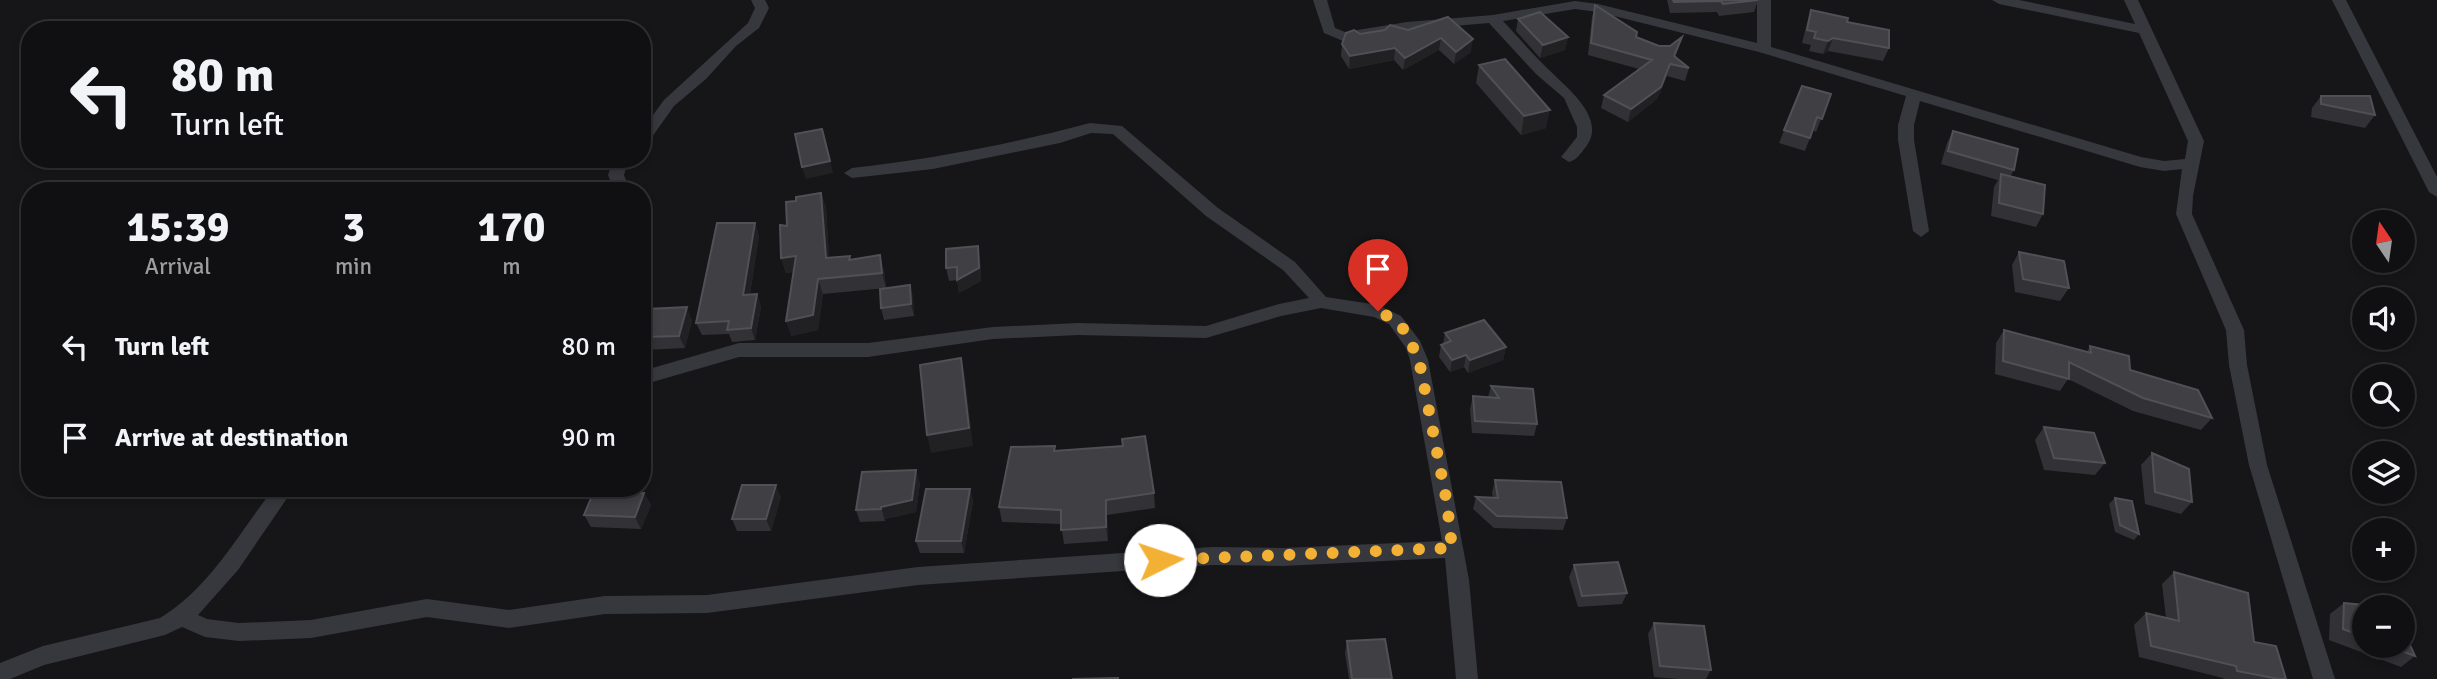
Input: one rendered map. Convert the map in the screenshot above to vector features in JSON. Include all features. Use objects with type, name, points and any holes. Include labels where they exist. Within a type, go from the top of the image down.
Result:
[{"type":"street","points":[[651,128],[669,103],[701,76],[731,43],[754,25],[762,8],[758,0]]},
{"type":"street","points":[[1320,0],[1329,30],[1343,37],[1407,26],[1493,19],[1594,4],[1765,49],[2140,162],[2173,176],[2186,188]]},
{"type":"street","points":[[1764,0],[1765,49]]},
{"type":"street","points":[[1999,0],[2145,30]]},
{"type":"street","points":[[2131,0],[2196,141],[2186,188],[2184,214],[2235,330],[2239,346],[2238,365],[2258,465],[2324,679]]},
{"type":"street","points":[[2339,0],[2437,191]]},
{"type":"street","points":[[1493,19],[1541,71],[1570,96],[1586,127],[1584,138],[1569,157]]},
{"type":"street","points":[[1914,94],[1906,125],[1906,139],[1921,230]]},
{"type":"street","points":[[852,173],[933,164],[1060,138],[1090,128],[1117,129],[1212,212],[1289,266],[1321,302]]},
{"type":"street","points":[[2140,162],[2164,166],[2193,163]]},
{"type":"street","points":[[651,375],[669,372],[719,352],[739,350],[868,350],[993,333],[1078,329],[1206,332],[1237,325],[1279,310],[1321,302],[1378,311],[1395,320],[1414,346],[1447,503],[1459,580],[1467,679]]},
{"type":"street","points":[[0,673],[43,656],[165,625],[182,617],[221,575],[278,497]]},
{"type":"street","points":[[182,617],[205,628],[239,632],[312,629],[427,608],[509,619],[605,605],[707,604],[918,576],[1212,556],[1283,557],[1452,548]]},
{"type":"building","points":[[1673,0],[1758,0],[1723,4],[1721,1]]},
{"type":"building","points":[[1595,5],[1637,32],[1636,37],[1659,46],[1670,46],[1682,37],[1674,56],[1689,68],[1670,64],[1661,87],[1631,109],[1604,95],[1652,60],[1591,43]]},
{"type":"building","points":[[1811,10],[1848,18],[1847,22],[1889,30],[1889,48],[1833,38],[1828,41],[1814,38],[1816,32],[1807,30]]},
{"type":"building","points":[[1540,12],[1568,37],[1543,45],[1518,19]]},
{"type":"building","points":[[1448,17],[1473,39],[1456,52],[1441,38],[1405,58],[1395,48],[1350,56],[1342,44],[1346,33],[1354,30],[1360,34],[1385,30],[1390,25],[1408,30]]},
{"type":"building","points":[[1505,59],[1550,110],[1524,116],[1479,65]]},
{"type":"building","points":[[1802,86],[1831,94],[1822,119],[1817,117],[1810,138],[1784,130]]},
{"type":"building","points":[[2321,96],[2370,96],[2375,115],[2321,104]]},
{"type":"building","points":[[822,129],[830,161],[802,167],[795,134]]},
{"type":"building","points":[[1953,131],[2018,149],[2014,170],[1948,151]]},
{"type":"building","points":[[2001,174],[2045,185],[2043,214],[1999,203]]},
{"type":"building","points":[[821,193],[826,258],[850,256],[849,260],[880,255],[882,273],[818,279],[813,315],[786,321],[796,256],[781,258],[780,225],[787,226],[786,202],[796,201],[796,197]]},
{"type":"building","points":[[717,223],[755,223],[743,295],[757,294],[751,328],[727,330],[729,321],[696,323]]},
{"type":"building","points":[[978,246],[979,268],[957,280],[957,267],[946,268],[946,249]]},
{"type":"building","points":[[2019,252],[2064,261],[2069,288],[2023,279]]},
{"type":"building","points":[[910,285],[911,304],[881,308],[880,289]]},
{"type":"building","points":[[687,307],[679,336],[651,337],[651,309]]},
{"type":"building","points":[[1484,320],[1506,347],[1470,360],[1466,355],[1452,360],[1441,345],[1451,341],[1445,333]]},
{"type":"building","points":[[2004,330],[2091,353],[2090,346],[2129,356],[2130,370],[2198,390],[2212,418],[2143,398],[2069,362],[2069,379],[2003,361]]},
{"type":"building","points":[[961,358],[969,428],[927,435],[920,365]]},
{"type":"building","points":[[1491,386],[1533,389],[1537,424],[1475,421],[1473,396],[1499,398]]},
{"type":"building","points":[[2044,427],[2094,433],[2105,463],[2054,458]]},
{"type":"building","points":[[1145,436],[1154,493],[1106,500],[1106,527],[1061,530],[1061,510],[999,507],[1011,447],[1055,446],[1054,451],[1123,446],[1122,439]]},
{"type":"building","points":[[2152,453],[2189,469],[2192,502],[2155,492]]},
{"type":"building","points":[[916,470],[912,500],[881,509],[856,510],[862,472]]},
{"type":"building","points":[[1495,480],[1561,482],[1567,518],[1497,516],[1476,497],[1498,498]]},
{"type":"building","points":[[742,485],[776,485],[766,519],[732,519]]},
{"type":"building","points":[[926,489],[970,489],[961,541],[916,541]]},
{"type":"building","points":[[592,497],[642,497],[635,517],[584,515]]},
{"type":"building","points":[[2115,498],[2132,501],[2139,534],[2120,525]]},
{"type":"building","points":[[1618,562],[1627,593],[1582,596],[1574,565]]},
{"type":"building","points":[[2174,572],[2248,593],[2254,642],[2276,646],[2286,679],[2237,671],[2236,666],[2151,646],[2146,613],[2179,621]]},
{"type":"building","points":[[2344,603],[2352,604],[2352,632],[2343,629]]},
{"type":"building","points":[[1654,623],[1704,626],[1711,670],[1660,666]]},
{"type":"building","points":[[1385,639],[1392,679],[1352,679],[1347,641]]},
{"type":"route","points":[[1160,560],[1452,548],[1447,503],[1419,360],[1405,331],[1395,320],[1378,311]]}]
